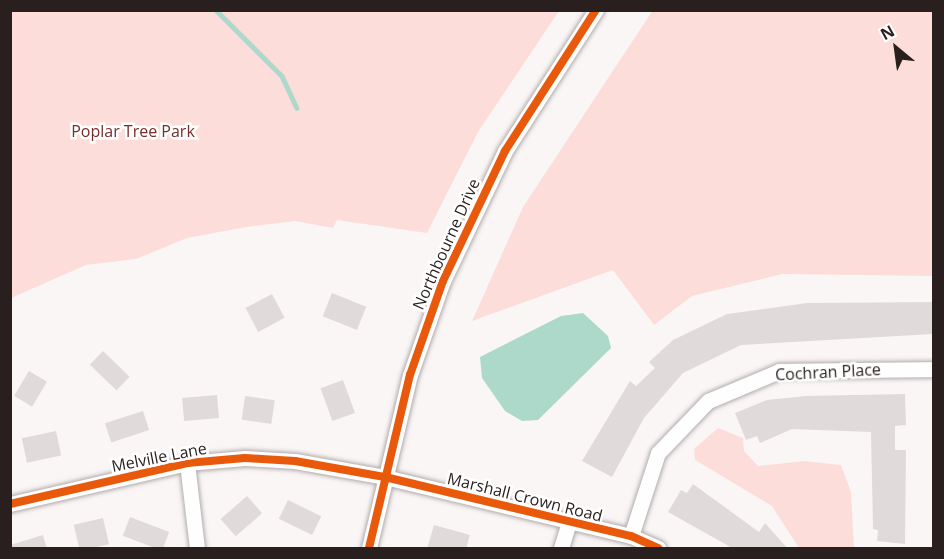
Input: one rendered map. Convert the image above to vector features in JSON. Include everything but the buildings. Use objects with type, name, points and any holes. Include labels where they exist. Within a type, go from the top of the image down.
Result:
[{"type":"street","name":"Northbourne Drive","points":[[369,549],[385,477],[426,322],[457,249],[504,151],[596,10]]},
{"type":"street","name":"Cochran Place","points":[[631,536],[658,453],[708,401],[779,371],[933,369]]},
{"type":"street","name":"Melville Lane","points":[[10,504],[187,464],[275,459],[385,477]]},
{"type":"street","points":[[187,464],[197,549]]},
{"type":"street","name":"Marshall Crown Road","points":[[385,477],[631,536],[658,549]]},
{"type":"street","points":[[561,549],[569,521]]},
{"type":"green space","name":"Poplar Tree Park","points":[[11,10],[559,11],[478,132],[427,233],[337,220],[333,228],[295,221],[246,227],[187,238],[136,259],[86,265],[11,298]]},
{"type":"green space","points":[[653,10],[933,11],[933,276],[782,274],[692,296],[654,325],[613,270],[472,321],[523,207]]},
{"type":"green space","points":[[718,428],[743,438],[744,451],[758,466],[805,461],[841,465],[851,492],[854,548],[799,548],[772,506],[695,460],[694,449]]},
{"type":"shaded area","points":[[583,313],[608,336],[611,348],[538,420],[522,421],[505,411],[482,378],[480,357],[561,316]]},
{"type":"waterway","points":[[216,10],[282,76],[297,108]]},
{"type":"cycle path","points":[[369,548],[410,375],[443,281],[505,151],[596,10]]},
{"type":"cycle path","points":[[10,504],[187,463],[245,458],[295,461],[385,477],[631,536],[658,548]]}]
